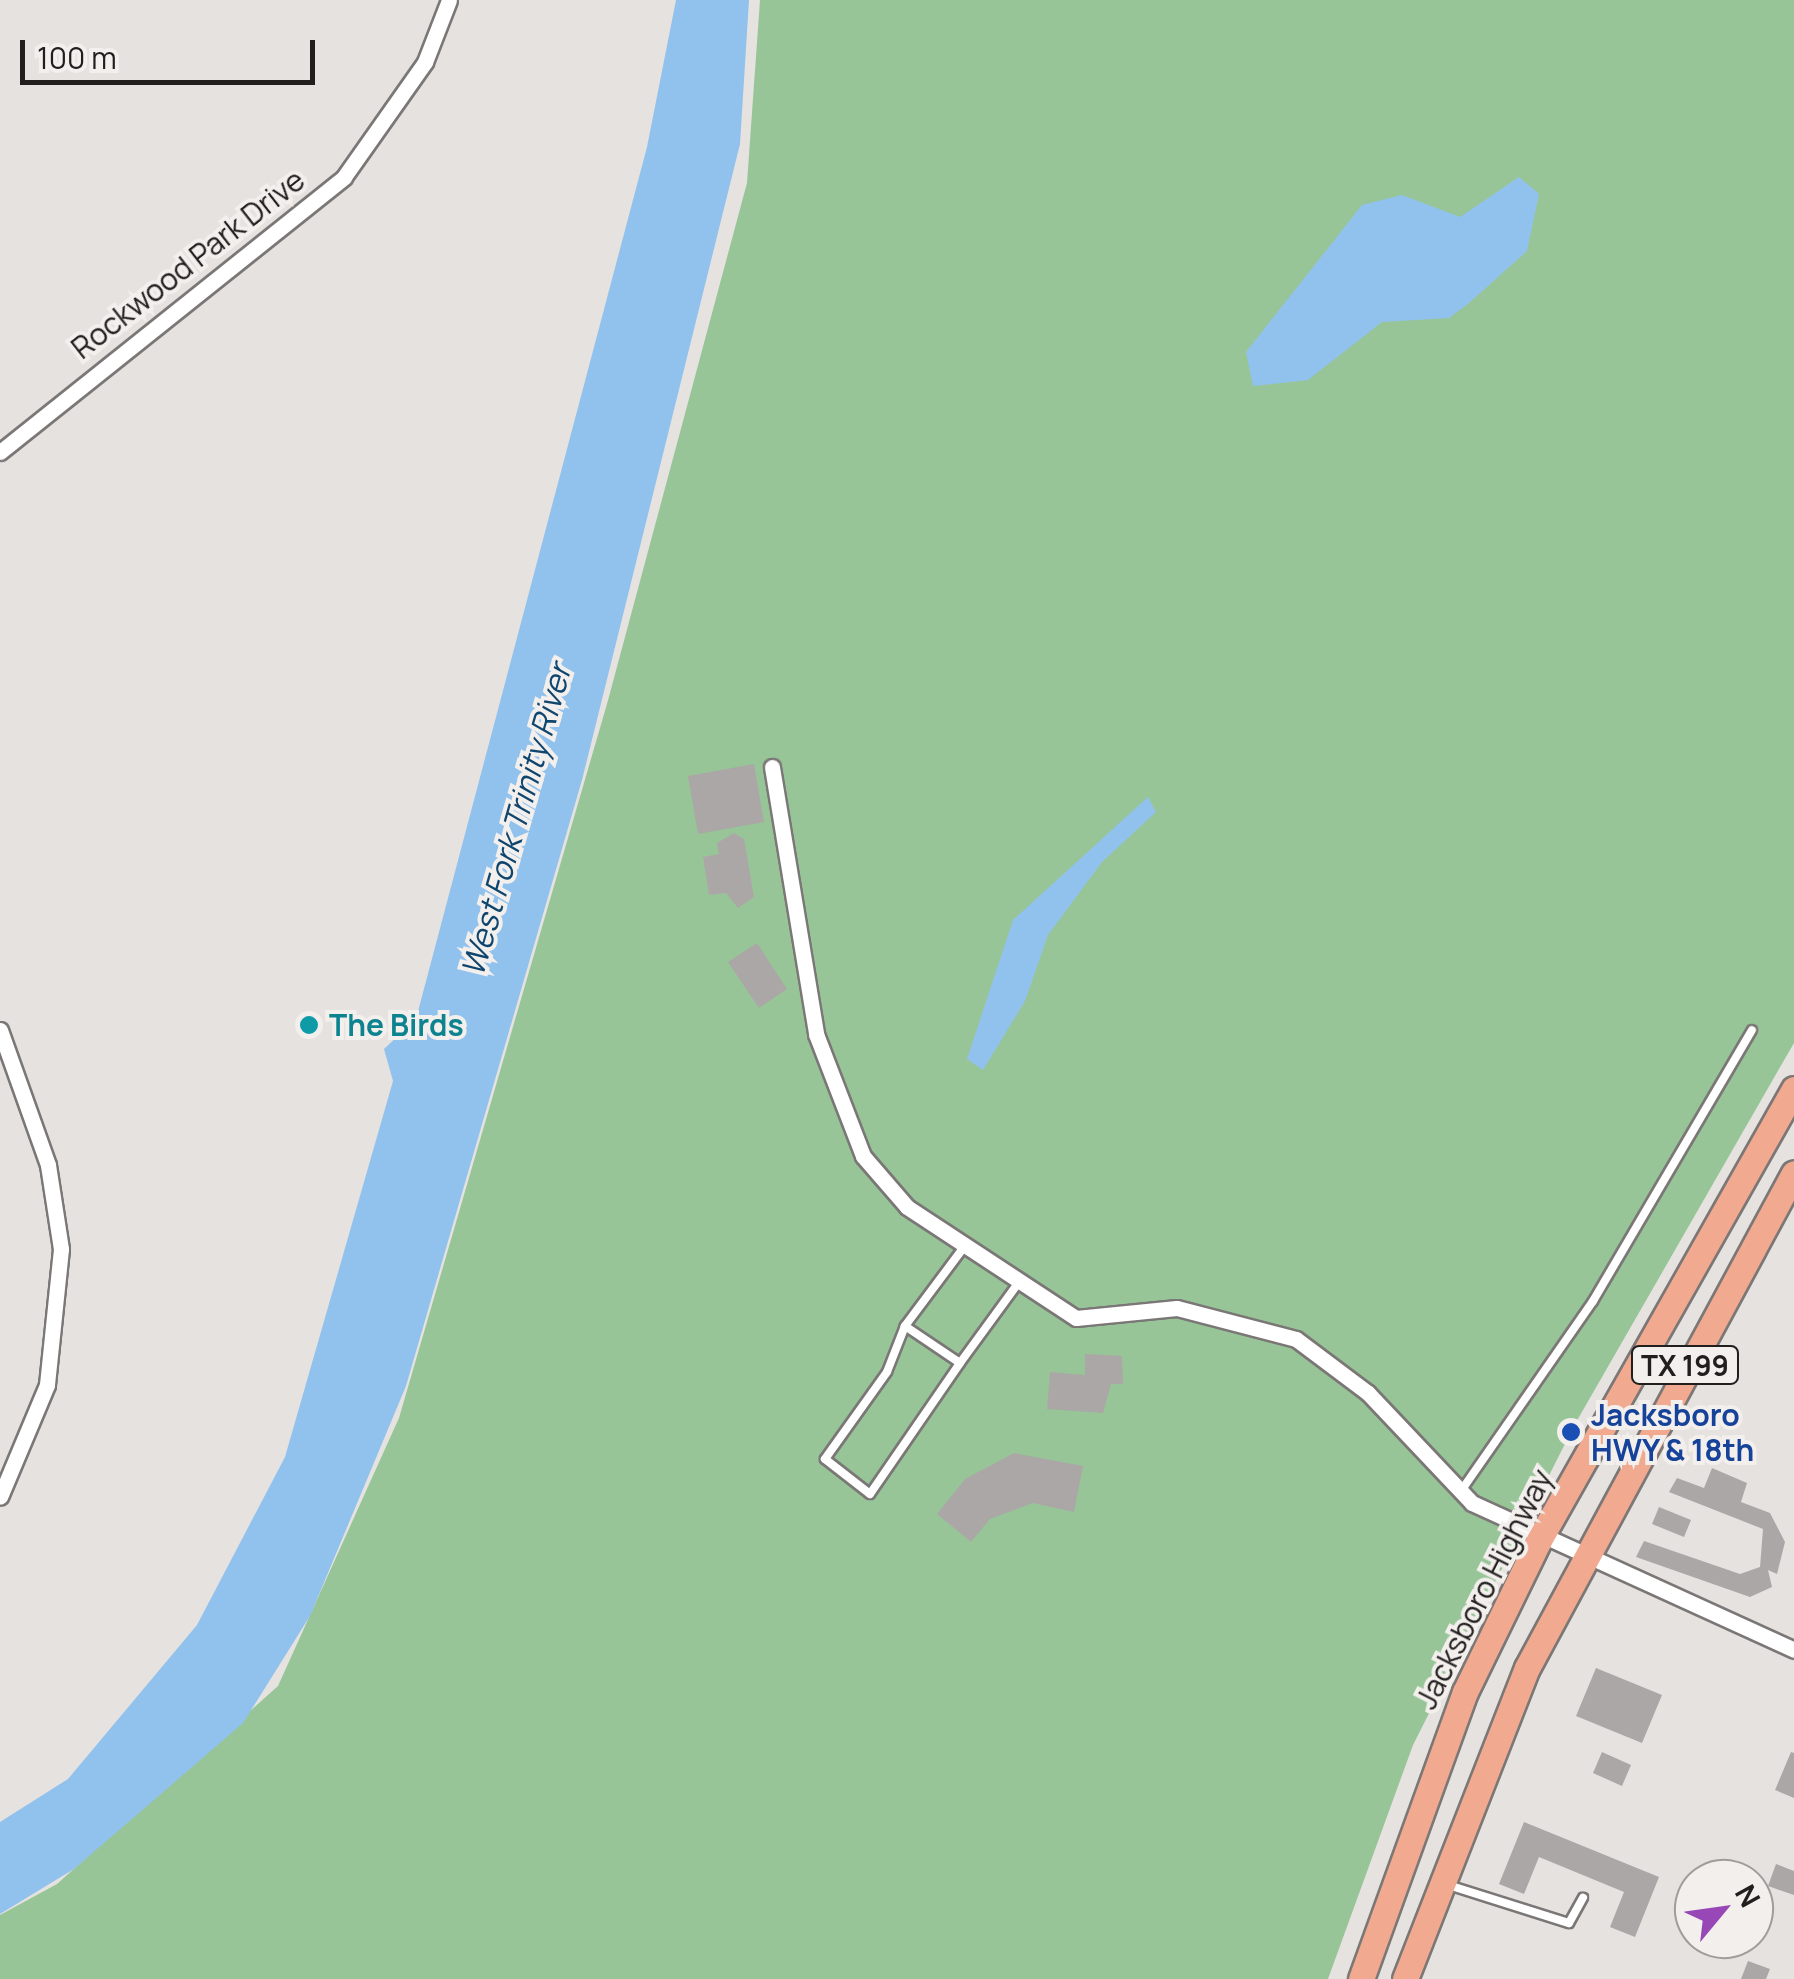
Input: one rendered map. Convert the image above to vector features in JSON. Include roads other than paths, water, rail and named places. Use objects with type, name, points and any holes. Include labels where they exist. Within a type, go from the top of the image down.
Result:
[{"type":"main road","name":"Jacksboro Highway","points":[[1362,1979],[1431,1774],[1539,1540],[1794,1089]]},
{"type":"main road","name":"TX 199","points":[[1405,1979],[1500,1726],[1583,1560],[1794,1174]]},
{"type":"street","name":"Rockwood Park Drive","points":[[0,452],[344,177],[425,62],[450,0]]},
{"type":"street","points":[[772,767],[816,1034],[840,1107],[864,1156],[908,1207],[1076,1318],[1177,1308],[1296,1338],[1368,1393],[1461,1491],[1539,1540],[1794,1650]]},
{"type":"street","points":[[0,1030],[48,1165],[61,1249],[47,1385],[1,1494]]},
{"type":"lane","points":[[1461,1491],[1593,1301],[1752,1030]]},
{"type":"lane","points":[[964,1247],[906,1326],[887,1372],[825,1459],[870,1494],[1018,1282]]},
{"type":"lane","points":[[906,1326],[960,1363]]},
{"type":"lane","points":[[1441,1883],[1570,1923],[1583,1898]]},
{"type":"water","name":"West Fork Trinity River","points":[[676,0],[749,0],[740,144],[582,780],[406,1386],[310,1616],[243,1723],[74,1869],[0,1914],[0,1822],[68,1779],[197,1625],[285,1457],[393,1081],[384,1049],[416,1019],[647,147]]},
{"type":"water","points":[[1519,177],[1539,194],[1527,251],[1469,303],[1449,318],[1382,322],[1308,380],[1253,386],[1246,352],[1362,205],[1402,195],[1460,217]]},
{"type":"water","points":[[1148,797],[1156,812],[1102,862],[1048,935],[1025,1001],[983,1070],[967,1059],[1013,920]]},
{"type":"place","name":"The Birds","points":[[309,1025]]},
{"type":"place","name":"Jacksboro HWY & 18th","points":[[1571,1432]]}]
